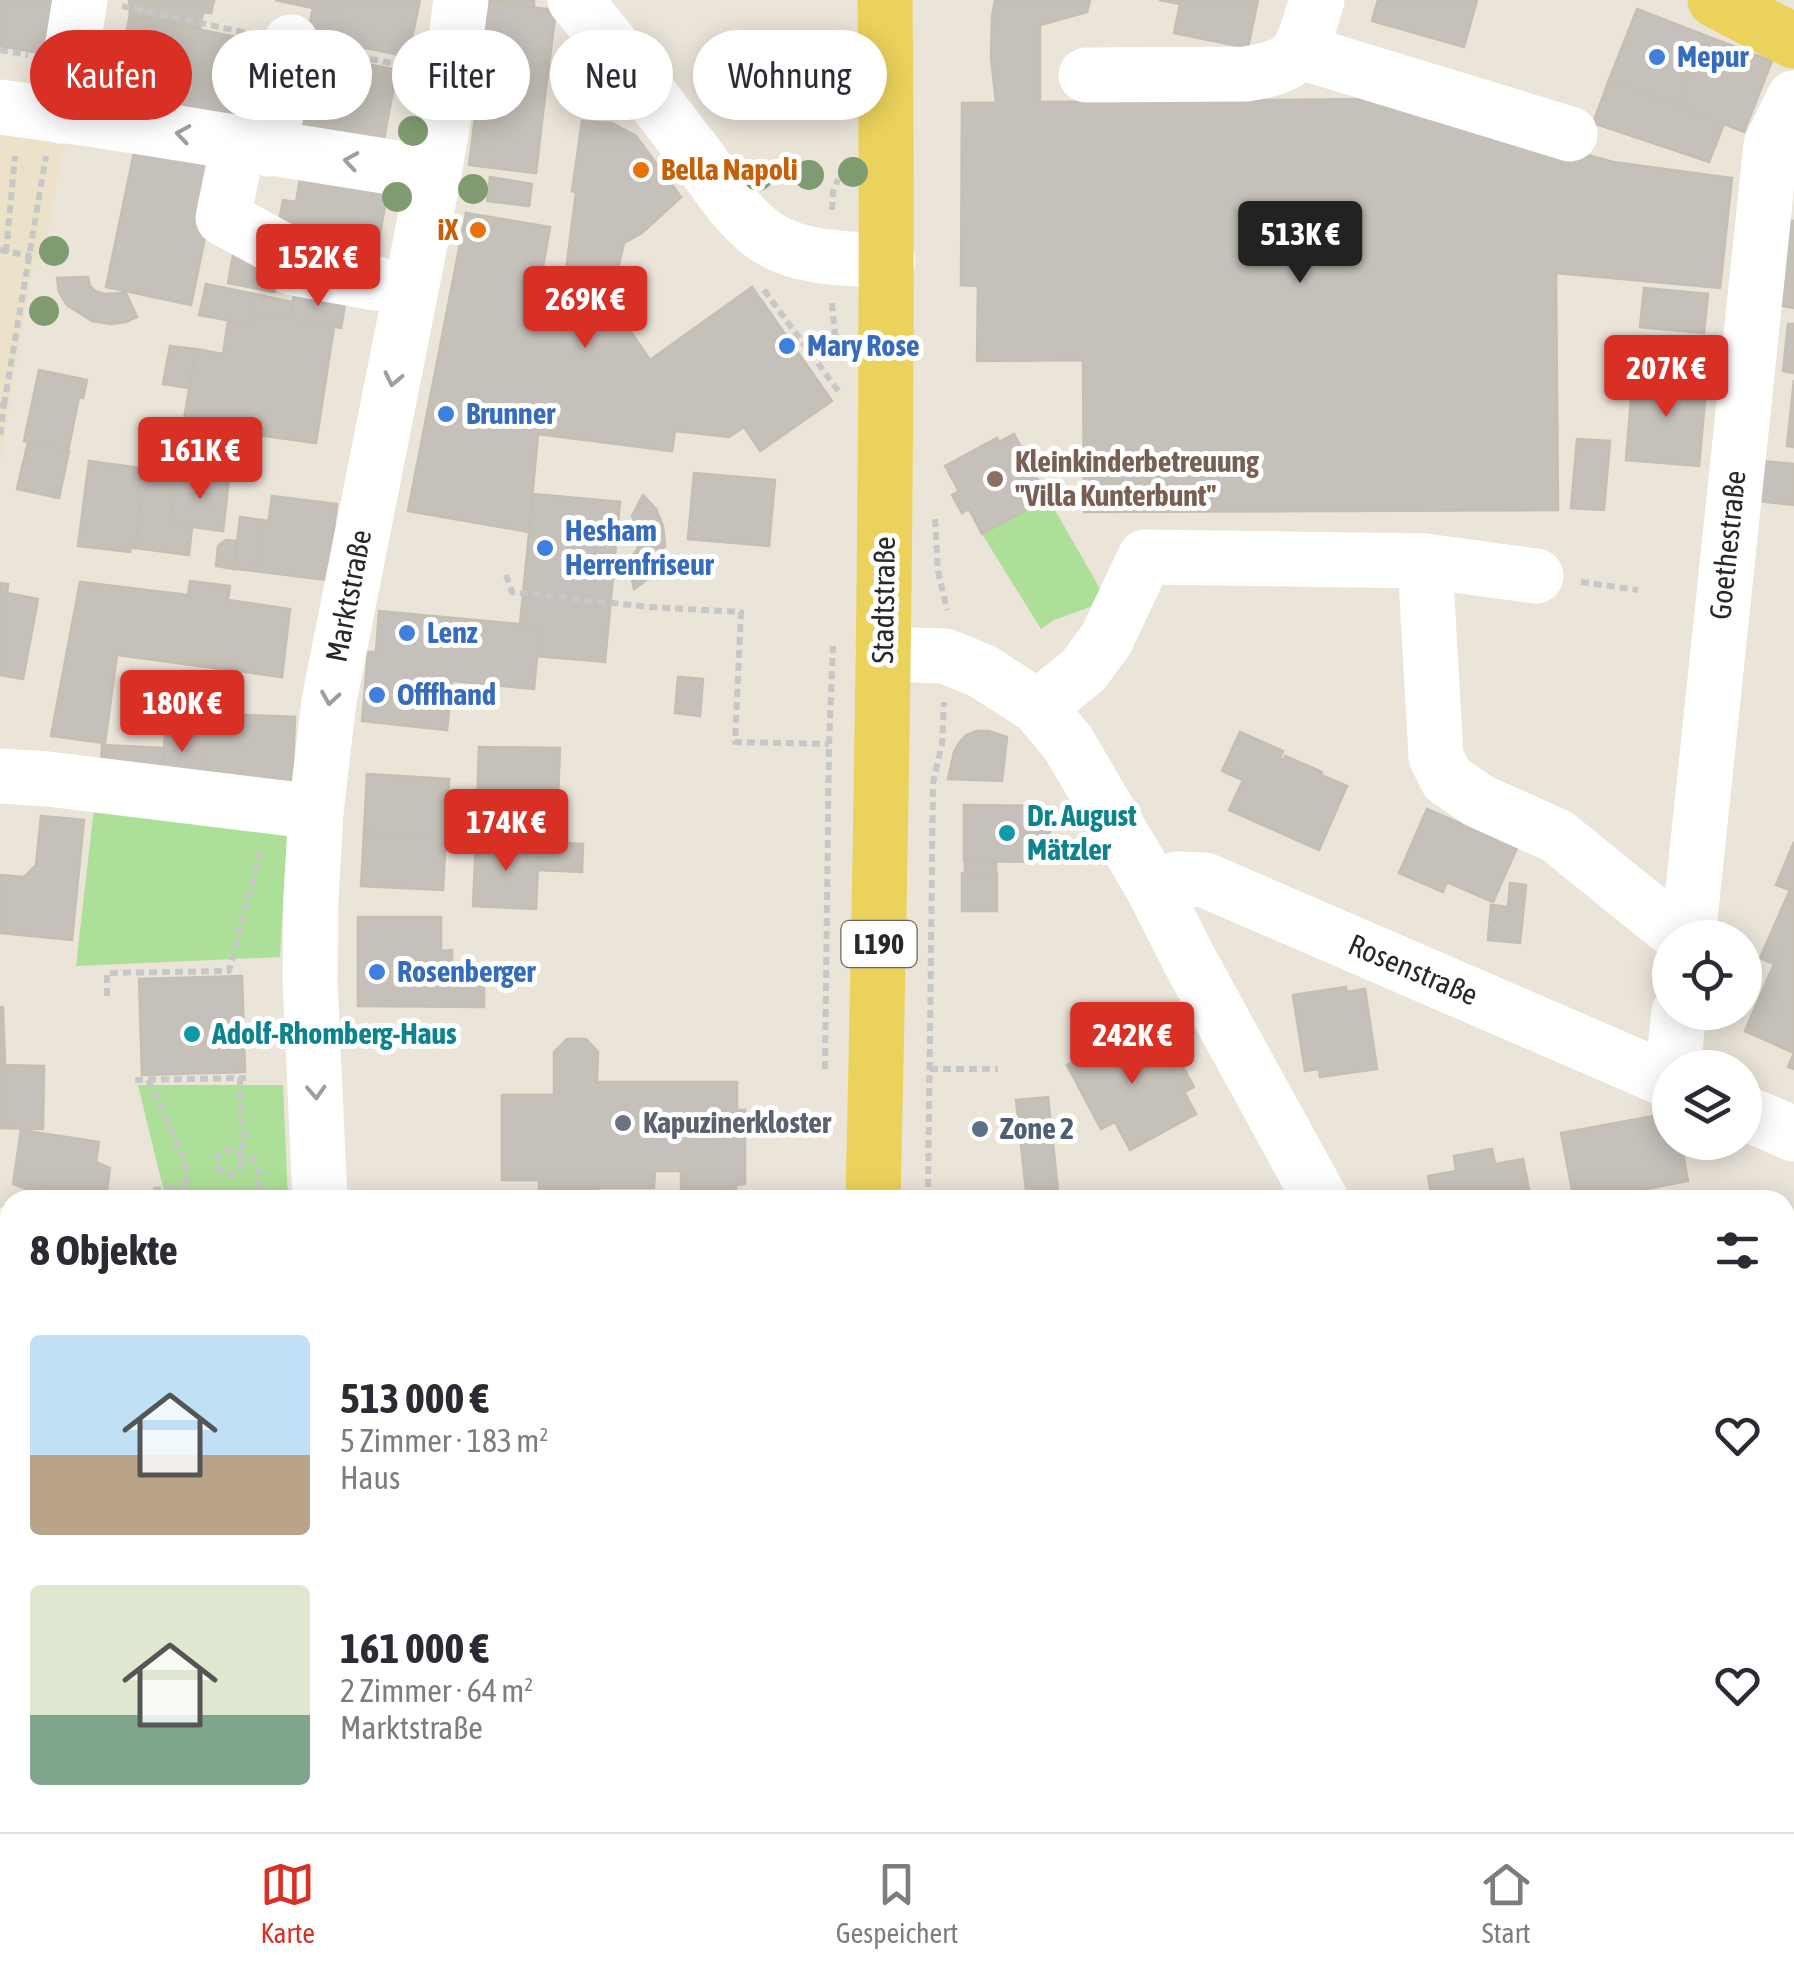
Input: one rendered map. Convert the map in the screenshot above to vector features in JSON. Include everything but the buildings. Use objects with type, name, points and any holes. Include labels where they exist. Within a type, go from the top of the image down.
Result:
[{"type":"main road","name":"Stadtstraße","points":[[873,1190],[888,261],[885,0]]},
{"type":"main road","points":[[1715,0],[1794,41]]},
{"type":"street","name":"Marktstraße","points":[[323,1190],[335,1145],[310,981],[311,899],[298,810],[329,701],[434,174],[461,0]]},
{"type":"street","points":[[575,0],[740,212],[768,238],[796,250],[831,257],[888,261]]},
{"type":"street","points":[[1086,75],[1268,71],[1301,52],[1316,0]]},
{"type":"street","points":[[105,4],[41,128],[434,174]]},
{"type":"street","points":[[1301,52],[1570,134]]},
{"type":"street","name":"Goethestraße","points":[[1687,920],[1771,145],[1794,98]]},
{"type":"street","points":[[263,120],[223,218],[278,248],[293,268],[375,282]]},
{"type":"street","points":[[1024,698],[1084,672],[1106,640],[1145,556],[1425,562],[1536,576]]},
{"type":"street","points":[[1425,562],[1436,757],[1447,779],[1478,802],[1557,836],[1662,920]]},
{"type":"street","points":[[883,670],[946,656],[982,671],[1024,698],[1068,743],[1154,888],[1315,1190]]},
{"type":"street","points":[[24,777],[298,810]]},
{"type":"street","name":"Rosenstraße","points":[[1154,888],[1177,879],[1205,880],[1652,1073]]},
{"type":"street","points":[[1762,1120],[1794,1134]]},
{"type":"path","points":[[105,4],[201,23]]},
{"type":"path","points":[[31,256],[3,251],[41,128]]},
{"type":"path","points":[[0,436],[46,152],[41,128]]},
{"type":"path","points":[[758,283],[846,401]]},
{"type":"path","points":[[506,575],[512,592],[649,607],[741,612],[735,742],[828,744]]},
{"type":"path","points":[[1536,576],[1638,590]]},
{"type":"path","points":[[928,1190],[934,777],[942,744]]},
{"type":"path","points":[[107,996],[107,973],[229,970],[266,832],[298,810]]},
{"type":"path","points":[[930,1069],[998,1070]]},
{"type":"path","points":[[135,1080],[243,1078],[240,1114],[245,1135],[240,1156],[251,1157],[260,1171],[256,1190]]},
{"type":"path","points":[[148,1080],[182,1152],[188,1175],[182,1186]]},
{"type":"path","points":[[153,1190],[182,1186]]},
{"type":"path","points":[[182,1186],[185,1190]]},
{"type":"shaded area","points":[[0,134],[63,144],[44,260],[34,259],[0,460]]},
{"type":"green space","points":[[1044,491],[1107,601],[1054,620],[1041,629],[982,534],[1034,505],[1031,499]]},
{"type":"green space","points":[[94,808],[287,833],[280,957],[76,966]]},
{"type":"green space","points":[[138,1085],[283,1085],[288,1190],[164,1190]]},
{"type":"place","name":"Mepur","points":[[1657,57]]},
{"type":"place","name":"Bella Napoli","points":[[641,170]]},
{"type":"place","name":"iX","points":[[478,230]]},
{"type":"place","name":"Mary Rose","points":[[787,346]]},
{"type":"place","name":"Brunner","points":[[446,414]]},
{"type":"place","name":"Kleinkinderbetreuung \"Villa Kunterbunt\"","points":[[995,479]]},
{"type":"place","name":"Hesham Herrenfriseur","points":[[545,548]]},
{"type":"place","name":"Lenz","points":[[407,633]]},
{"type":"place","name":"Offfhand","points":[[377,695]]},
{"type":"place","name":"Dr. August Mätzler","points":[[1007,833]]},
{"type":"place","name":"Rosenberger","points":[[377,972]]},
{"type":"place","name":"Adolf-Rhomberg-Haus","points":[[192,1034]]},
{"type":"place","name":"Kapuzinerkloster","points":[[623,1123]]},
{"type":"place","name":"Zone 2","points":[[980,1129]]}]
